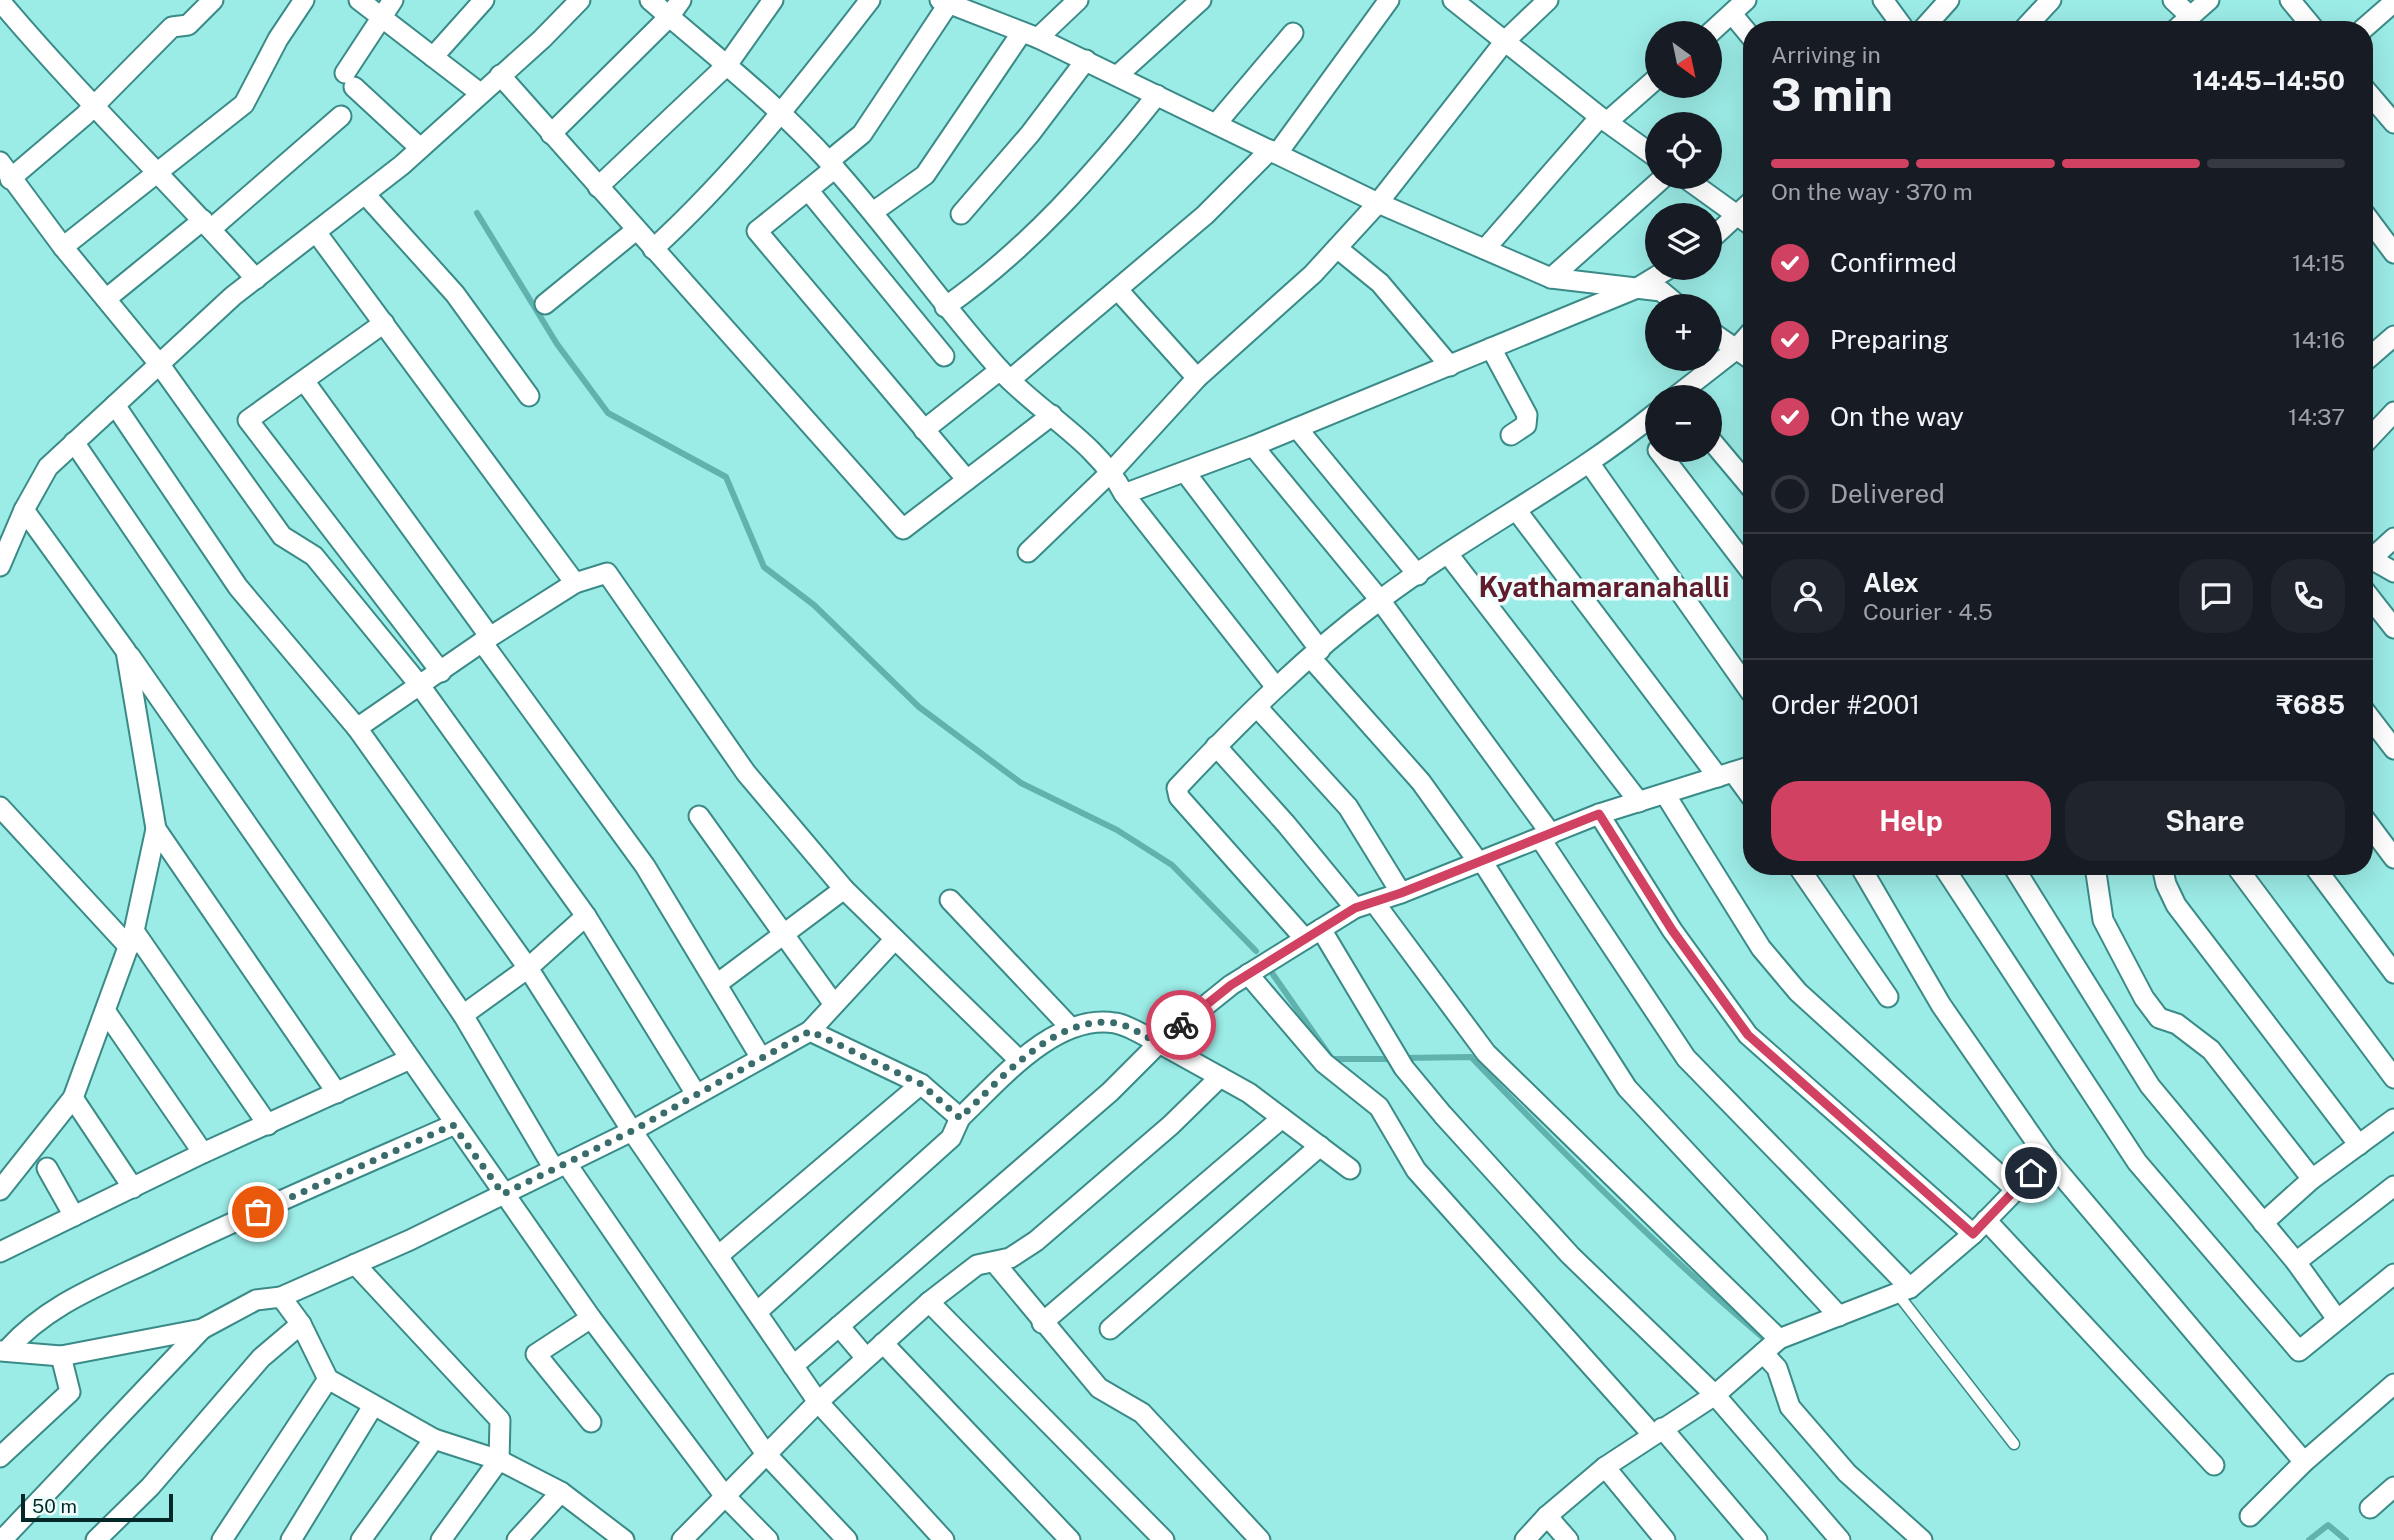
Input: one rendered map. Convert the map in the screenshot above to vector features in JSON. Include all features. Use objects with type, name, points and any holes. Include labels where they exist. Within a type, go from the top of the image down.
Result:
[{"type":"street","points":[[10,179],[95,105],[172,27],[188,24],[213,0]]},
{"type":"street","points":[[63,247],[244,104],[278,39],[304,0]]},
{"type":"street","points":[[359,0],[480,93]]},
{"type":"street","points":[[393,0],[380,16],[349,80],[420,148]]},
{"type":"street","points":[[433,57],[484,0]]},
{"type":"street","points":[[0,566],[24,510],[48,467],[233,296],[420,148],[580,0]]},
{"type":"street","points":[[650,0],[782,114],[873,212],[945,307],[1005,375],[1112,471],[1124,494],[1275,686]]},
{"type":"street","points":[[551,134],[669,17],[681,0]]},
{"type":"street","points":[[598,187],[727,65],[773,0]]},
{"type":"street","points":[[653,249],[706,201],[782,114],[870,0]]},
{"type":"street","points":[[873,212],[925,175],[1030,35],[1078,0]]},
{"type":"street","points":[[1118,75],[1201,0]]},
{"type":"street","points":[[925,430],[1005,375],[1118,290],[1273,152],[1389,0]]},
{"type":"street","points":[[1453,0],[1645,149]]},
{"type":"street","points":[[1028,552],[1112,471],[1197,378],[1313,274],[1378,203],[1505,41],[1548,0]]},
{"type":"street","points":[[1883,0],[1898,21]]},
{"type":"street","points":[[1930,21],[1950,0]]},
{"type":"street","points":[[2031,21],[2051,0]]},
{"type":"street","points":[[2173,0],[2190,16]]},
{"type":"street","points":[[2185,21],[2209,0]]},
{"type":"street","points":[[2290,0],[2308,21]]},
{"type":"street","points":[[0,1],[44,53],[158,170],[256,278]]},
{"type":"street","points":[[967,480],[757,231],[808,190],[862,134],[951,2],[1118,75],[1378,203],[1551,278],[1661,291],[1665,294]]},
{"type":"street","points":[[2372,21],[2389,6]]},
{"type":"street","points":[[1722,22],[1739,7]]},
{"type":"street","points":[[1216,124],[1293,33]]},
{"type":"street","points":[[961,214],[1030,134],[1086,60]]},
{"type":"street","points":[[500,75],[903,529],[1052,415]]},
{"type":"street","points":[[1485,249],[1603,119],[1645,87]]},
{"type":"street","points":[[945,307],[981,282],[1016,251],[1104,162],[1157,94]]},
{"type":"street","points":[[2373,98],[2394,123]]},
{"type":"street","points":[[106,299],[207,225],[341,116]]},
{"type":"street","points":[[0,162],[63,247],[160,365],[282,536],[314,556],[421,687],[586,916],[696,1094]]},
{"type":"street","points":[[1551,278],[1651,189]]},
{"type":"street","points":[[1704,189],[1743,212]]},
{"type":"street","points":[[808,190],[944,356]]},
{"type":"street","points":[[365,194],[455,294],[528,396]]},
{"type":"street","points":[[1722,232],[1743,217]]},
{"type":"street","points":[[2373,225],[2394,253]]},
{"type":"street","points":[[545,304],[636,230]]},
{"type":"street","points":[[316,232],[575,583]]},
{"type":"street","points":[[1337,248],[1380,282],[1450,366]]},
{"type":"street","points":[[1124,494],[1253,446],[1450,366],[1637,288],[1650,280]]},
{"type":"street","points":[[1118,290],[1197,378]]},
{"type":"street","points":[[384,323],[305,382],[248,420],[441,672]]},
{"type":"street","points":[[2373,350],[2394,336]]},
{"type":"street","points":[[1722,341],[1743,356]]},
{"type":"street","points":[[1690,385],[1743,341]]},
{"type":"street","points":[[1491,348],[1528,417],[1526,425],[1511,435]]},
{"type":"street","points":[[305,382],[645,866],[761,1058]]},
{"type":"street","points":[[115,405],[238,587],[357,728],[528,968],[632,1131],[818,1402],[940,1538]]},
{"type":"street","points":[[2373,434],[2394,412]]},
{"type":"street","points":[[1645,422],[1590,464],[1380,600],[1275,686],[1176,793],[1313,934],[1404,1068],[1570,1255],[1715,1395],[1840,1540]]},
{"type":"street","points":[[1640,426],[1645,432]]},
{"type":"street","points":[[1297,428],[1418,575]]},
{"type":"street","points":[[74,442],[463,1015],[560,1166],[766,1454],[839,1537]]},
{"type":"street","points":[[1253,446],[1380,600],[1545,836],[1686,1058],[1904,1290]]},
{"type":"street","points":[[1722,453],[1743,478]]},
{"type":"street","points":[[1668,462],[1743,561]]},
{"type":"street","points":[[1590,464],[1743,681]]},
{"type":"street","points":[[1185,472],[1315,654],[1421,782],[1480,862],[1627,1088],[1839,1316]]},
{"type":"street","points":[[24,510],[126,651],[453,1125],[591,1318],[724,1495],[768,1540]]},
{"type":"street","points":[[793,1366],[1110,1092],[1158,1043],[1248,974],[1355,908],[1401,893],[1599,814],[1734,771],[1517,511]]},
{"type":"street","points":[[2373,553],[2394,538]]},
{"type":"street","points":[[1448,554],[1639,802]]},
{"type":"street","points":[[2373,560],[2394,572]]},
{"type":"street","points":[[357,728],[421,687],[486,639],[575,583],[607,573],[746,773],[844,889],[1019,1060]]},
{"type":"street","points":[[2373,601],[2394,628]]},
{"type":"street","points":[[0,1190],[73,1098],[132,939],[156,829],[126,651]]},
{"type":"street","points":[[1257,707],[1348,807],[1401,893]]},
{"type":"street","points":[[2373,722],[2394,749]]},
{"type":"street","points":[[1216,747],[1286,824],[1355,908]]},
{"type":"street","points":[[1665,793],[1761,948],[1798,992],[2015,1189]]},
{"type":"street","points":[[0,807],[132,939],[268,1125]]},
{"type":"street","points":[[1599,814],[1672,930],[1748,1035],[1980,1227],[2214,1465]]},
{"type":"street","points":[[699,816],[833,1003]]},
{"type":"street","points":[[156,829],[337,1093]]},
{"type":"street","points":[[2373,830],[2394,858]]},
{"type":"street","points":[[1804,875],[1888,997]]},
{"type":"street","points":[[1865,875],[1941,1005],[2048,1158],[2304,1461]]},
{"type":"street","points":[[1949,875],[2137,1162],[2299,1351],[2394,1274]]},
{"type":"street","points":[[2019,875],[2150,1086],[2296,1262],[2337,1319]]},
{"type":"street","points":[[2096,875],[2104,920],[2144,998],[2159,1018],[2177,1024],[2211,1050],[2312,1180]]},
{"type":"street","points":[[2164,875],[2176,905],[2359,1145]]},
{"type":"street","points":[[2243,875],[2394,1078]]},
{"type":"street","points":[[2321,875],[2394,973]]},
{"type":"street","points":[[717,984],[844,889]]},
{"type":"street","points":[[950,900],[1070,1027]]},
{"type":"street","points":[[1374,902],[1486,1052],[1779,1339]]},
{"type":"street","points":[[463,1015],[528,968],[586,916]]},
{"type":"street","points":[[7,1355],[61,1356],[202,1329],[256,1300],[281,1297],[355,1264],[632,1131],[810,1031],[833,1003],[895,939]]},
{"type":"street","points":[[1248,974],[1324,1063],[1379,1107],[1416,1170],[1757,1540]]},
{"type":"street","points":[[106,1012],[203,1153]]},
{"type":"street","points":[[757,1312],[951,1138],[960,1118],[1019,1060],[1070,1027],[1115,1023],[1158,1043],[1249,1093],[1350,1168]]},
{"type":"street","points":[[810,1031],[921,1084],[960,1118]]},
{"type":"street","points":[[0,1252],[203,1153],[410,1059]]},
{"type":"street","points":[[682,1540],[818,1402],[929,1302],[977,1265],[995,1263],[1036,1241],[1171,1125],[1220,1077]]},
{"type":"street","points":[[718,1256],[921,1084]]},
{"type":"street","points":[[73,1098],[133,1188]]},
{"type":"street","points":[[1042,1323],[1283,1118]]},
{"type":"street","points":[[2263,1223],[2312,1180],[2394,1119]]},
{"type":"street","points":[[7,1355],[29,1325],[72,1299],[185,1244],[453,1125]]},
{"type":"street","points":[[1110,1329],[1320,1146]]},
{"type":"street","points":[[1525,1540],[1547,1516],[1605,1467],[1715,1395],[1779,1339],[1904,1290],[1980,1227],[2048,1158]]},
{"type":"street","points":[[47,1168],[74,1216]]},
{"type":"street","points":[[2296,1262],[2394,1185]]},
{"type":"street","points":[[995,1263],[1042,1323],[1099,1388],[1142,1413],[1260,1540]]},
{"type":"street","points":[[355,1264],[500,1420],[499,1460],[441,1540]]},
{"type":"street","points":[[281,1297],[301,1324],[328,1380],[434,1439],[499,1460],[561,1492],[615,1538]]},
{"type":"street","points":[[929,1302],[1164,1540]]},
{"type":"street","points":[[591,1318],[536,1354],[591,1422]]},
{"type":"street","points":[[96,1540],[150,1487],[261,1357],[301,1324]]},
{"type":"street","points":[[839,1326],[866,1358]]},
{"type":"street","points":[[2,1540],[202,1329]]},
{"type":"street","points":[[883,1343],[1070,1540]]},
{"type":"street","points":[[1763,1353],[1777,1368],[1782,1389],[1798,1417],[1847,1473],[1906,1522],[1922,1540]]},
{"type":"street","points":[[0,1457],[70,1392],[61,1356]]},
{"type":"street","points":[[222,1540],[328,1380]]},
{"type":"street","points":[[2250,1516],[2304,1461],[2394,1384]]},
{"type":"street","points":[[291,1540],[373,1406]]},
{"type":"street","points":[[361,1540],[434,1439]]},
{"type":"street","points":[[1605,1467],[1665,1540]]},
{"type":"street","points":[[2370,1508],[2394,1487]]},
{"type":"street","points":[[517,1540],[561,1492]]},
{"type":"street","points":[[1547,1516],[1569,1540]]},
{"type":"lane","points":[[1904,1290],[2014,1444]]},
{"type":"waterway","points":[[477,213],[557,344],[608,413],[726,477],[764,567],[814,605],[919,707],[1021,783],[1117,830],[1172,865],[1256,951]]},
{"type":"waterway","points":[[1272,973],[1332,1059],[1393,1059]]},
{"type":"waterway","points":[[1404,1058],[1471,1057],[1616,1203],[1767,1341]]},
{"type":"waterway","points":[[2309,1540],[2328,1525],[2346,1540]]},
{"type":"way so far","points":[[258,1212],[453,1125],[503,1194],[632,1131],[810,1031],[921,1084],[960,1118],[1019,1060],[1070,1027],[1115,1023],[1158,1043],[1181,1025]]},
{"type":"district","name":"Kyathamaranahalli","points":[[1604,586]]},
{"type":"route","points":[[1181,1025],[1231,985],[1355,908],[1401,893],[1599,814],[1672,930],[1748,1035],[1973,1234],[2031,1173]]}]
